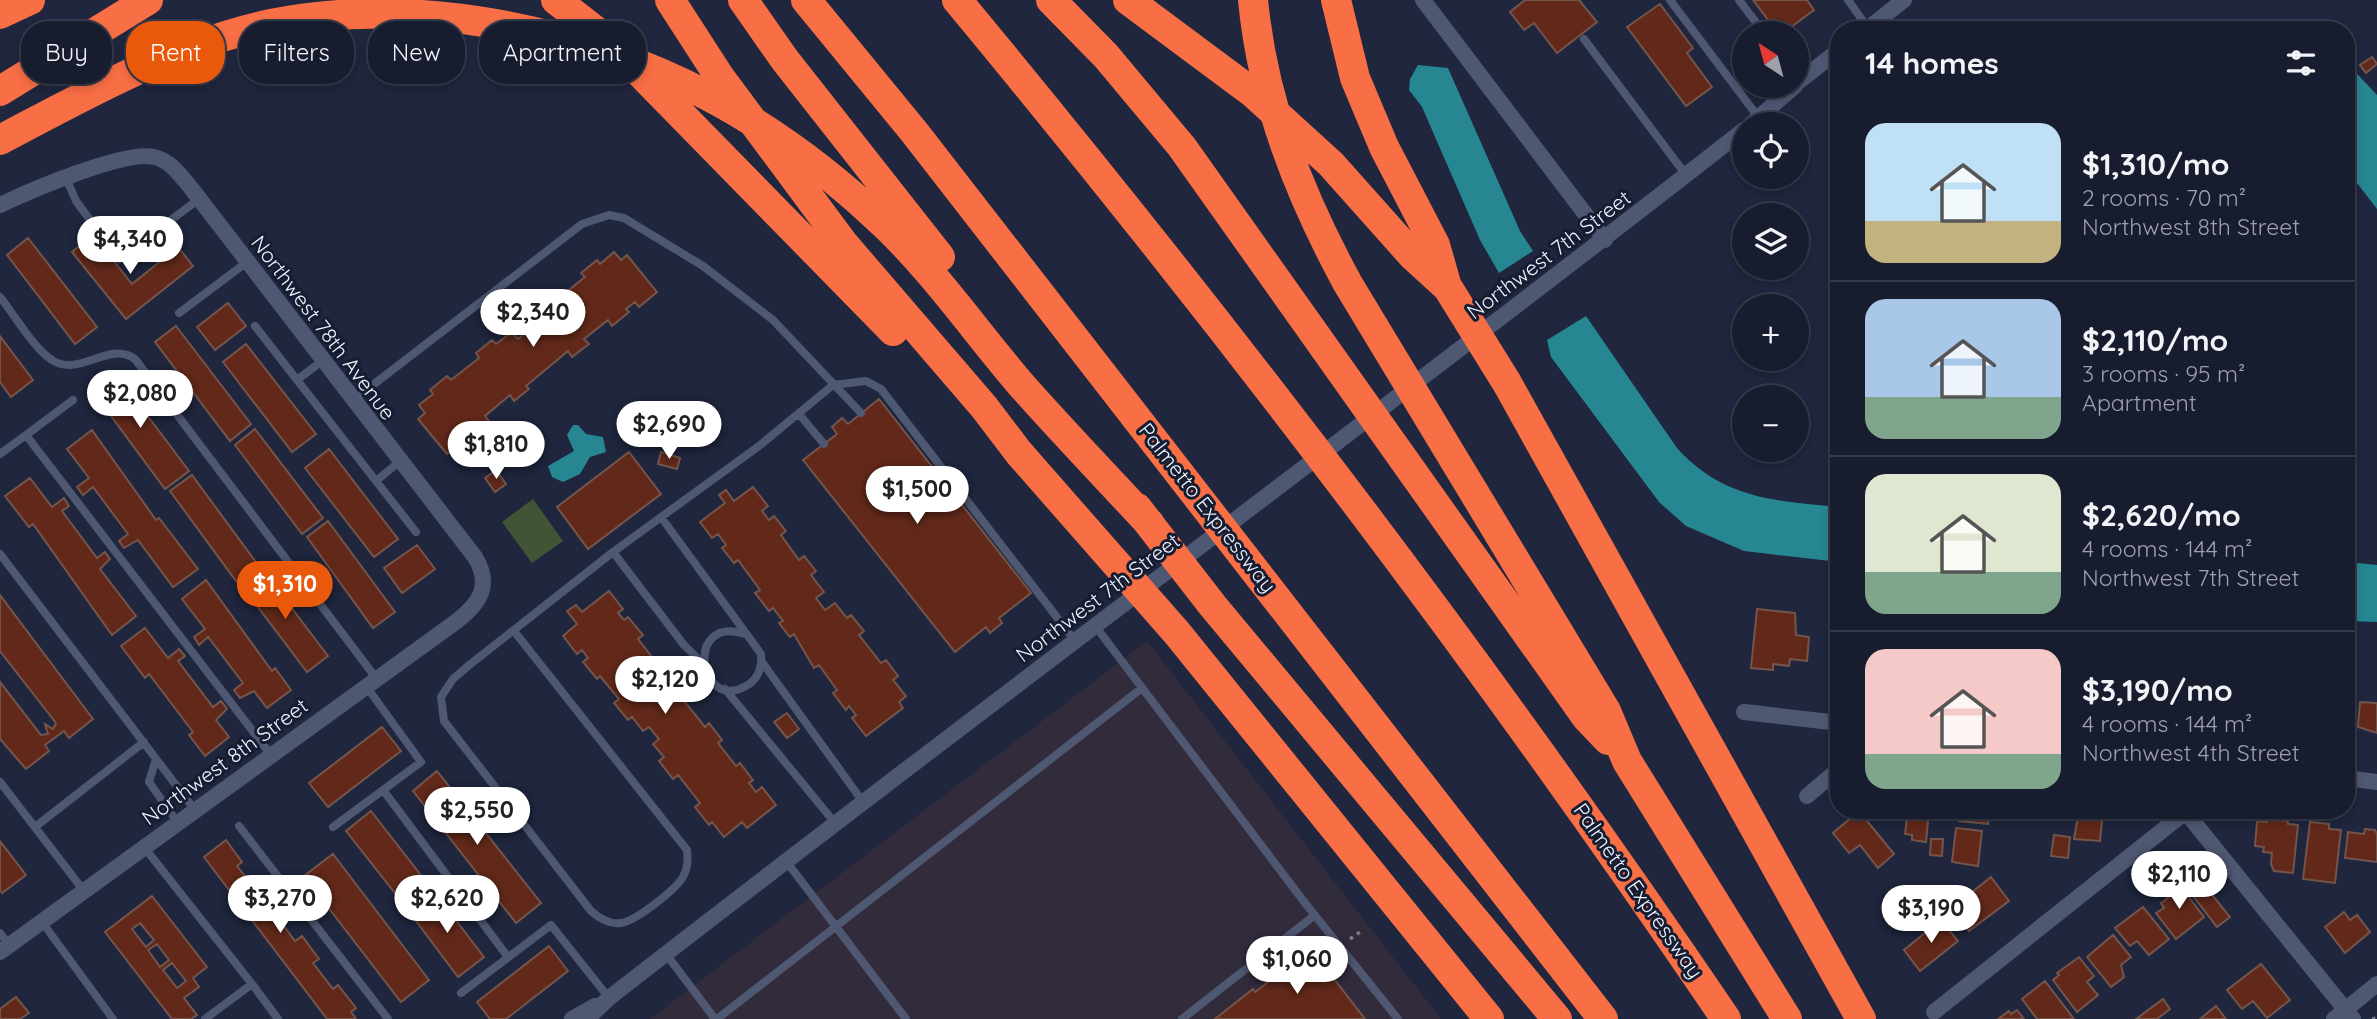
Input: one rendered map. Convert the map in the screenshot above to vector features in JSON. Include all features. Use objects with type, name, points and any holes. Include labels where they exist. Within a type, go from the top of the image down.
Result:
[{"type":"highway","points":[[0,14],[30,0]]},
{"type":"highway","points":[[0,91],[148,0]]},
{"type":"highway","points":[[556,0],[610,42],[975,415],[1019,453]]},
{"type":"highway","points":[[670,0],[719,76],[836,233],[984,407],[1019,453],[1177,633],[1489,1019]]},
{"type":"highway","points":[[743,0],[851,146],[1015,350],[1213,606],[1557,1019]]},
{"type":"highway","name":"Palmetto Expressway","points":[[806,0],[915,133],[1604,1019]]},
{"type":"highway","points":[[833,0],[915,133]]},
{"type":"highway","name":"Palmetto Expressway","points":[[957,0],[1120,199],[1355,497],[1535,743],[1726,1019]]},
{"type":"highway","points":[[1051,0],[1106,56],[1182,147],[1408,461],[1587,718],[1627,761]]},
{"type":"highway","points":[[1128,0],[1263,102],[1331,164],[1413,256],[1450,291]]},
{"type":"highway","points":[[1253,0],[1271,108],[1312,218],[1348,284],[1606,711],[1627,761],[1787,1019]]},
{"type":"highway","points":[[1339,7],[1353,71],[1368,111],[1435,245],[1450,291],[1507,383],[1861,1019]]},
{"type":"highway","points":[[0,140],[154,62],[268,25],[314,17],[398,13],[440,15],[522,29],[630,59],[699,89],[765,128],[827,174],[910,250],[1024,387],[1150,524]]},
{"type":"street","points":[[1423,0],[1605,240]]},
{"type":"street","points":[[1877,21],[1904,0]]},
{"type":"street","points":[[1810,73],[1830,57]]},
{"type":"street","points":[[1765,112],[1780,98]]},
{"type":"street","name":"Northwest 7th Street","points":[[587,1019],[609,998],[835,823],[1605,240],[1732,139]]},
{"type":"street","name":"Northwest 78th Avenue","points":[[66,178],[150,156],[175,169],[479,564],[484,588],[475,606]]},
{"type":"street","points":[[0,205],[66,178]]},
{"type":"street","name":"Northwest 8th Street","points":[[3,944],[42,922],[475,606]]},
{"type":"street","points":[[1744,712],[1830,722]]},
{"type":"street","points":[[1807,796],[1830,777]]},
{"type":"street","points":[[2355,779],[2377,782]]},
{"type":"street","points":[[1934,1012],[2176,819]]},
{"type":"street","points":[[2192,819],[2344,1016],[2377,984]]},
{"type":"street","name":"Northwest 7th Street","points":[[572,1019],[609,998]]},
{"type":"lane","points":[[1670,0],[1749,112]]},
{"type":"lane","points":[[1739,0],[1755,21]]},
{"type":"lane","points":[[1848,0],[1862,21]]},
{"type":"lane","points":[[1584,39],[1686,175]]},
{"type":"lane","points":[[66,178],[76,201],[119,259],[199,200]]},
{"type":"lane","points":[[352,401],[582,224],[609,215],[624,218],[685,254],[753,303],[790,337],[861,413]]},
{"type":"lane","points":[[179,313],[247,262]]},
{"type":"lane","points":[[0,297],[54,362],[72,365],[121,353],[135,359],[371,682],[421,762],[333,827]]},
{"type":"lane","points":[[255,326],[416,532]]},
{"type":"lane","points":[[297,380],[322,361]]},
{"type":"lane","points":[[514,631],[687,850],[688,860],[682,878],[630,920],[621,923],[608,922],[591,911],[441,716],[441,697],[445,687],[514,631],[613,552],[799,414],[833,385],[866,381],[881,389],[1076,642]]},
{"type":"lane","points":[[0,454],[73,400]]},
{"type":"lane","points":[[799,414],[824,444]]},
{"type":"lane","points":[[26,435],[271,755]]},
{"type":"lane","points":[[376,481],[399,463]]},
{"type":"lane","points":[[661,517],[746,634],[758,645],[762,662],[863,802]]},
{"type":"lane","points":[[613,552],[684,645],[703,664],[710,680],[725,689],[835,823]]},
{"type":"lane","points":[[0,554],[195,810]]},
{"type":"lane","points":[[1096,626],[1315,915],[1398,1019]]},
{"type":"lane","points":[[703,664],[703,655],[712,639],[728,631],[746,634]]},
{"type":"lane","points":[[725,689],[734,690],[750,684],[756,678],[762,662]]},
{"type":"lane","points":[[666,954],[716,1019],[1142,688]]},
{"type":"lane","points":[[35,827],[144,742]]},
{"type":"lane","points":[[156,759],[149,782],[178,822]]},
{"type":"lane","points":[[0,782],[84,891]]},
{"type":"lane","points":[[383,790],[508,957]]},
{"type":"lane","points":[[239,826],[388,1019]]},
{"type":"lane","points":[[144,847],[278,1019]]},
{"type":"lane","points":[[786,861],[906,1019]]},
{"type":"lane","points":[[1182,1019],[1315,915]]},
{"type":"lane","points":[[42,922],[113,1019]]},
{"type":"lane","points":[[461,993],[551,925],[609,998]]},
{"type":"lane","points":[[205,1019],[252,984]]},
{"type":"path","points":[[1349,940],[1360,932]]},
{"type":"path","points":[[2372,1019],[2377,1018]]},
{"type":"shaded area","points":[[1418,65],[1448,68],[1520,231],[1533,251],[1499,273],[1480,240],[1422,107],[1409,90],[1410,79]]},
{"type":"shaded area","points":[[2355,72],[2377,95],[2377,209],[2355,180]]},
{"type":"shaded area","points":[[1586,316],[1677,448],[1695,465],[1713,478],[1751,494],[1830,506],[1830,561],[1744,551],[1686,526],[1659,502],[1551,357],[1547,340]]},
{"type":"shaded area","points":[[573,425],[578,425],[586,434],[603,437],[606,452],[590,457],[580,474],[563,482],[552,477],[548,466],[574,451],[567,435]]},
{"type":"shaded area","points":[[533,499],[563,541],[532,563],[502,522]]},
{"type":"shaded area","points":[[2355,563],[2377,565],[2377,622],[2355,621]]},
{"type":"shaded area","points":[[1147,641],[1441,1019],[650,1019]]},
{"type":"building","points":[[1525,0],[1579,0],[1597,22],[1557,53],[1534,23],[1524,30],[1510,12]]},
{"type":"building","points":[[1753,0],[1807,0],[1814,10],[1799,21],[1769,21]]},
{"type":"building","points":[[1660,4],[1693,48],[1687,53],[1712,87],[1686,106],[1627,27]]},
{"type":"building","points":[[2372,57],[2377,64],[2366,73],[2360,65]]},
{"type":"building","points":[[93,235],[132,284],[178,247],[193,266],[126,319],[72,252]]},
{"type":"building","points":[[28,238],[97,327],[75,344],[7,255]]},
{"type":"building","points":[[614,252],[621,260],[627,255],[657,292],[639,307],[635,302],[626,309],[629,312],[612,326],[608,320],[584,339],[589,344],[572,357],[568,351],[526,386],[529,389],[514,401],[510,395],[485,416],[489,421],[474,433],[469,428],[460,435],[464,440],[447,454],[418,419],[425,413],[419,405],[433,394],[430,390],[447,376],[451,380],[479,358],[476,353],[492,340],[496,344],[512,332],[518,339],[528,331],[524,325],[538,313],[535,309],[551,296],[555,301],[585,277],[581,273],[597,260],[600,264]]},
{"type":"building","points":[[228,303],[246,326],[215,350],[197,327]]},
{"type":"building","points":[[176,326],[251,424],[230,441],[155,342]]},
{"type":"building","points":[[0,336],[33,380],[11,397],[0,382]]},
{"type":"building","points":[[246,344],[316,434],[292,452],[223,362]]},
{"type":"building","points":[[114,371],[189,471],[165,489],[91,389]]},
{"type":"building","points":[[879,399],[1031,593],[999,618],[1002,623],[990,633],[986,627],[955,652],[803,460],[837,434],[832,427],[842,418],[848,424]]},
{"type":"building","points":[[255,429],[323,518],[302,534],[235,445]]},
{"type":"building","points":[[92,430],[156,520],[159,518],[198,569],[173,587],[138,540],[124,548],[119,541],[128,534],[93,487],[83,495],[77,487],[89,478],[67,449]]},
{"type":"building","points":[[329,449],[398,539],[374,557],[305,468]]},
{"type":"building","points":[[629,452],[661,494],[588,549],[557,507]]},
{"type":"building","points":[[661,452],[680,458],[677,469],[658,464]]},
{"type":"building","points":[[496,470],[506,484],[495,492],[485,478]]},
{"type":"building","points":[[192,475],[258,565],[236,581],[170,491]]},
{"type":"building","points":[[30,478],[52,507],[64,498],[69,506],[62,511],[97,558],[105,552],[110,559],[100,569],[136,616],[112,635],[33,524],[29,527],[5,496]]},
{"type":"building","points":[[753,487],[768,506],[762,511],[769,520],[774,516],[786,531],[781,535],[799,560],[804,556],[816,571],[811,575],[824,592],[816,598],[825,610],[835,603],[847,618],[851,615],[864,631],[859,635],[881,663],[886,660],[898,676],[893,680],[906,696],[899,702],[903,708],[866,736],[852,718],[856,715],[849,706],[846,710],[833,693],[837,690],[819,665],[814,668],[794,634],[790,637],[779,623],[783,621],[773,608],[769,611],[755,593],[760,590],[738,560],[734,563],[722,548],[726,545],[718,534],[712,538],[700,522],[725,503],[719,495],[726,490],[734,501]]},
{"type":"building","points":[[328,521],[395,612],[373,628],[307,537]]},
{"type":"building","points":[[417,545],[435,569],[402,593],[384,568]]},
{"type":"building","points":[[263,570],[328,656],[307,672],[242,586]]},
{"type":"building","points":[[206,580],[272,671],[275,668],[291,690],[267,708],[254,691],[240,698],[234,690],[243,683],[208,637],[199,645],[194,637],[205,629],[182,599]]},
{"type":"building","points":[[609,591],[623,609],[618,613],[624,620],[628,617],[643,635],[638,639],[660,667],[664,664],[678,681],[672,686],[705,727],[709,723],[722,740],[718,743],[736,766],[740,763],[753,780],[749,783],[756,792],[762,787],[776,805],[747,828],[742,822],[724,837],[712,822],[709,825],[695,807],[700,803],[678,775],[673,779],[659,761],[664,757],[653,744],[659,739],[649,727],[643,731],[632,717],[628,720],[614,703],[619,699],[600,676],[597,679],[583,662],[588,658],[582,650],[577,654],[563,636],[577,624],[567,611],[576,605],[582,612]]},
{"type":"building","points":[[0,595],[93,719],[69,738],[64,731],[45,745],[49,751],[26,769],[0,739],[0,682],[41,735],[48,734],[45,724],[53,729],[56,723],[0,651]]},
{"type":"building","points":[[1757,609],[1795,613],[1796,635],[1809,637],[1807,661],[1790,659],[1789,666],[1773,664],[1773,670],[1751,668]]},
{"type":"building","points":[[145,628],[168,658],[179,649],[185,656],[178,661],[213,707],[221,701],[227,709],[216,720],[229,737],[205,756],[189,735],[193,732],[149,674],[145,678],[121,646]]},
{"type":"building","points":[[2360,702],[2377,703],[2377,733],[2358,727]]},
{"type":"building","points":[[787,713],[799,729],[787,738],[774,722]]},
{"type":"building","points":[[382,727],[401,751],[328,807],[309,783]]},
{"type":"building","points":[[437,771],[541,903],[516,923],[413,791]]},
{"type":"building","points":[[371,811],[427,883],[402,902],[346,831]]},
{"type":"building","points":[[1850,819],[1866,819],[1894,854],[1878,868],[1860,845],[1849,853],[1833,833]]},
{"type":"building","points":[[1907,819],[1928,819],[1926,842],[1912,840],[1912,835],[1905,834]]},
{"type":"building","points":[[1959,819],[1988,819],[1988,824]]},
{"type":"building","points":[[2077,819],[2102,819],[2100,841],[2074,839]]},
{"type":"building","points":[[2267,819],[2298,825],[2293,873],[2274,871],[2271,864],[2272,853],[2263,852],[2264,847],[2255,846],[2257,821],[2267,822]]},
{"type":"building","points":[[2310,822],[2329,824],[2329,829],[2341,830],[2335,883],[2303,879]]},
{"type":"building","points":[[1956,828],[1982,831],[1978,866],[1952,862]]},
{"type":"building","points":[[2365,829],[2375,830],[2377,834],[2377,862],[2345,858],[2348,832],[2364,834]]},
{"type":"building","points":[[2054,835],[2070,837],[2068,858],[2051,856]]},
{"type":"building","points":[[1931,839],[1943,839],[1942,856],[1930,855]]},
{"type":"building","points":[[226,840],[242,862],[237,866],[258,893],[264,888],[281,911],[276,915],[295,941],[302,936],[319,959],[313,963],[333,989],[338,985],[356,1008],[351,1012],[356,1019],[327,1019],[204,857]]},
{"type":"building","points":[[0,841],[26,875],[2,893],[0,890]]},
{"type":"building","points":[[333,854],[429,980],[401,1002],[304,876]]},
{"type":"building","points":[[2189,866],[2230,917],[2217,927],[2177,875]]},
{"type":"building","points":[[1991,877],[2009,901],[1969,931],[1952,908]]},
{"type":"building","points":[[2177,882],[2204,917],[2176,939],[2156,913],[2164,908],[2161,903],[2168,898],[2164,892]]},
{"type":"building","points":[[435,893],[484,957],[458,977],[410,913]]},
{"type":"building","points":[[152,896],[207,967],[193,978],[199,987],[184,998],[197,1015],[191,1019],[172,1019],[105,932]],"holes":[[[140,923],[154,940],[146,947],[132,929]],[[157,944],[169,960],[160,967],[148,950]],[[172,963],[186,981],[177,988],[163,970]]]},
{"type":"building","points":[[2143,907],[2169,939],[2149,955],[2137,941],[2130,946],[2115,928]]},
{"type":"building","points":[[2344,912],[2350,920],[2357,915],[2370,932],[2345,953],[2325,927]]},
{"type":"building","points":[[1941,920],[1958,941],[1920,971],[1904,950]]},
{"type":"building","points":[[2113,935],[2131,957],[2121,965],[2124,977],[2111,987],[2087,957]]},
{"type":"building","points":[[549,946],[568,971],[506,1019],[490,1019],[477,1002]]},
{"type":"building","points":[[1311,949],[1365,1019],[1215,1019],[1253,989],[1255,992]]},
{"type":"building","points":[[2079,957],[2094,976],[2087,982],[2098,995],[2077,1012],[2053,980],[2059,975],[2057,973]]},
{"type":"building","points":[[2261,964],[2290,1000],[2267,1018],[2253,1001],[2242,1009],[2227,990]]},
{"type":"building","points":[[2045,981],[2074,1019],[2037,1019],[2022,999]]},
{"type":"building","points":[[16,997],[29,1013],[20,1019],[0,1019],[0,1009]]},
{"type":"building","points":[[2163,999],[2170,1009],[2157,1019],[2136,1019]]},
{"type":"building","points":[[2216,1006],[2226,1019],[2200,1019]]},
{"type":"building","points":[[2017,1010],[2024,1019],[1998,1019],[2009,1011],[2011,1014]]}]
